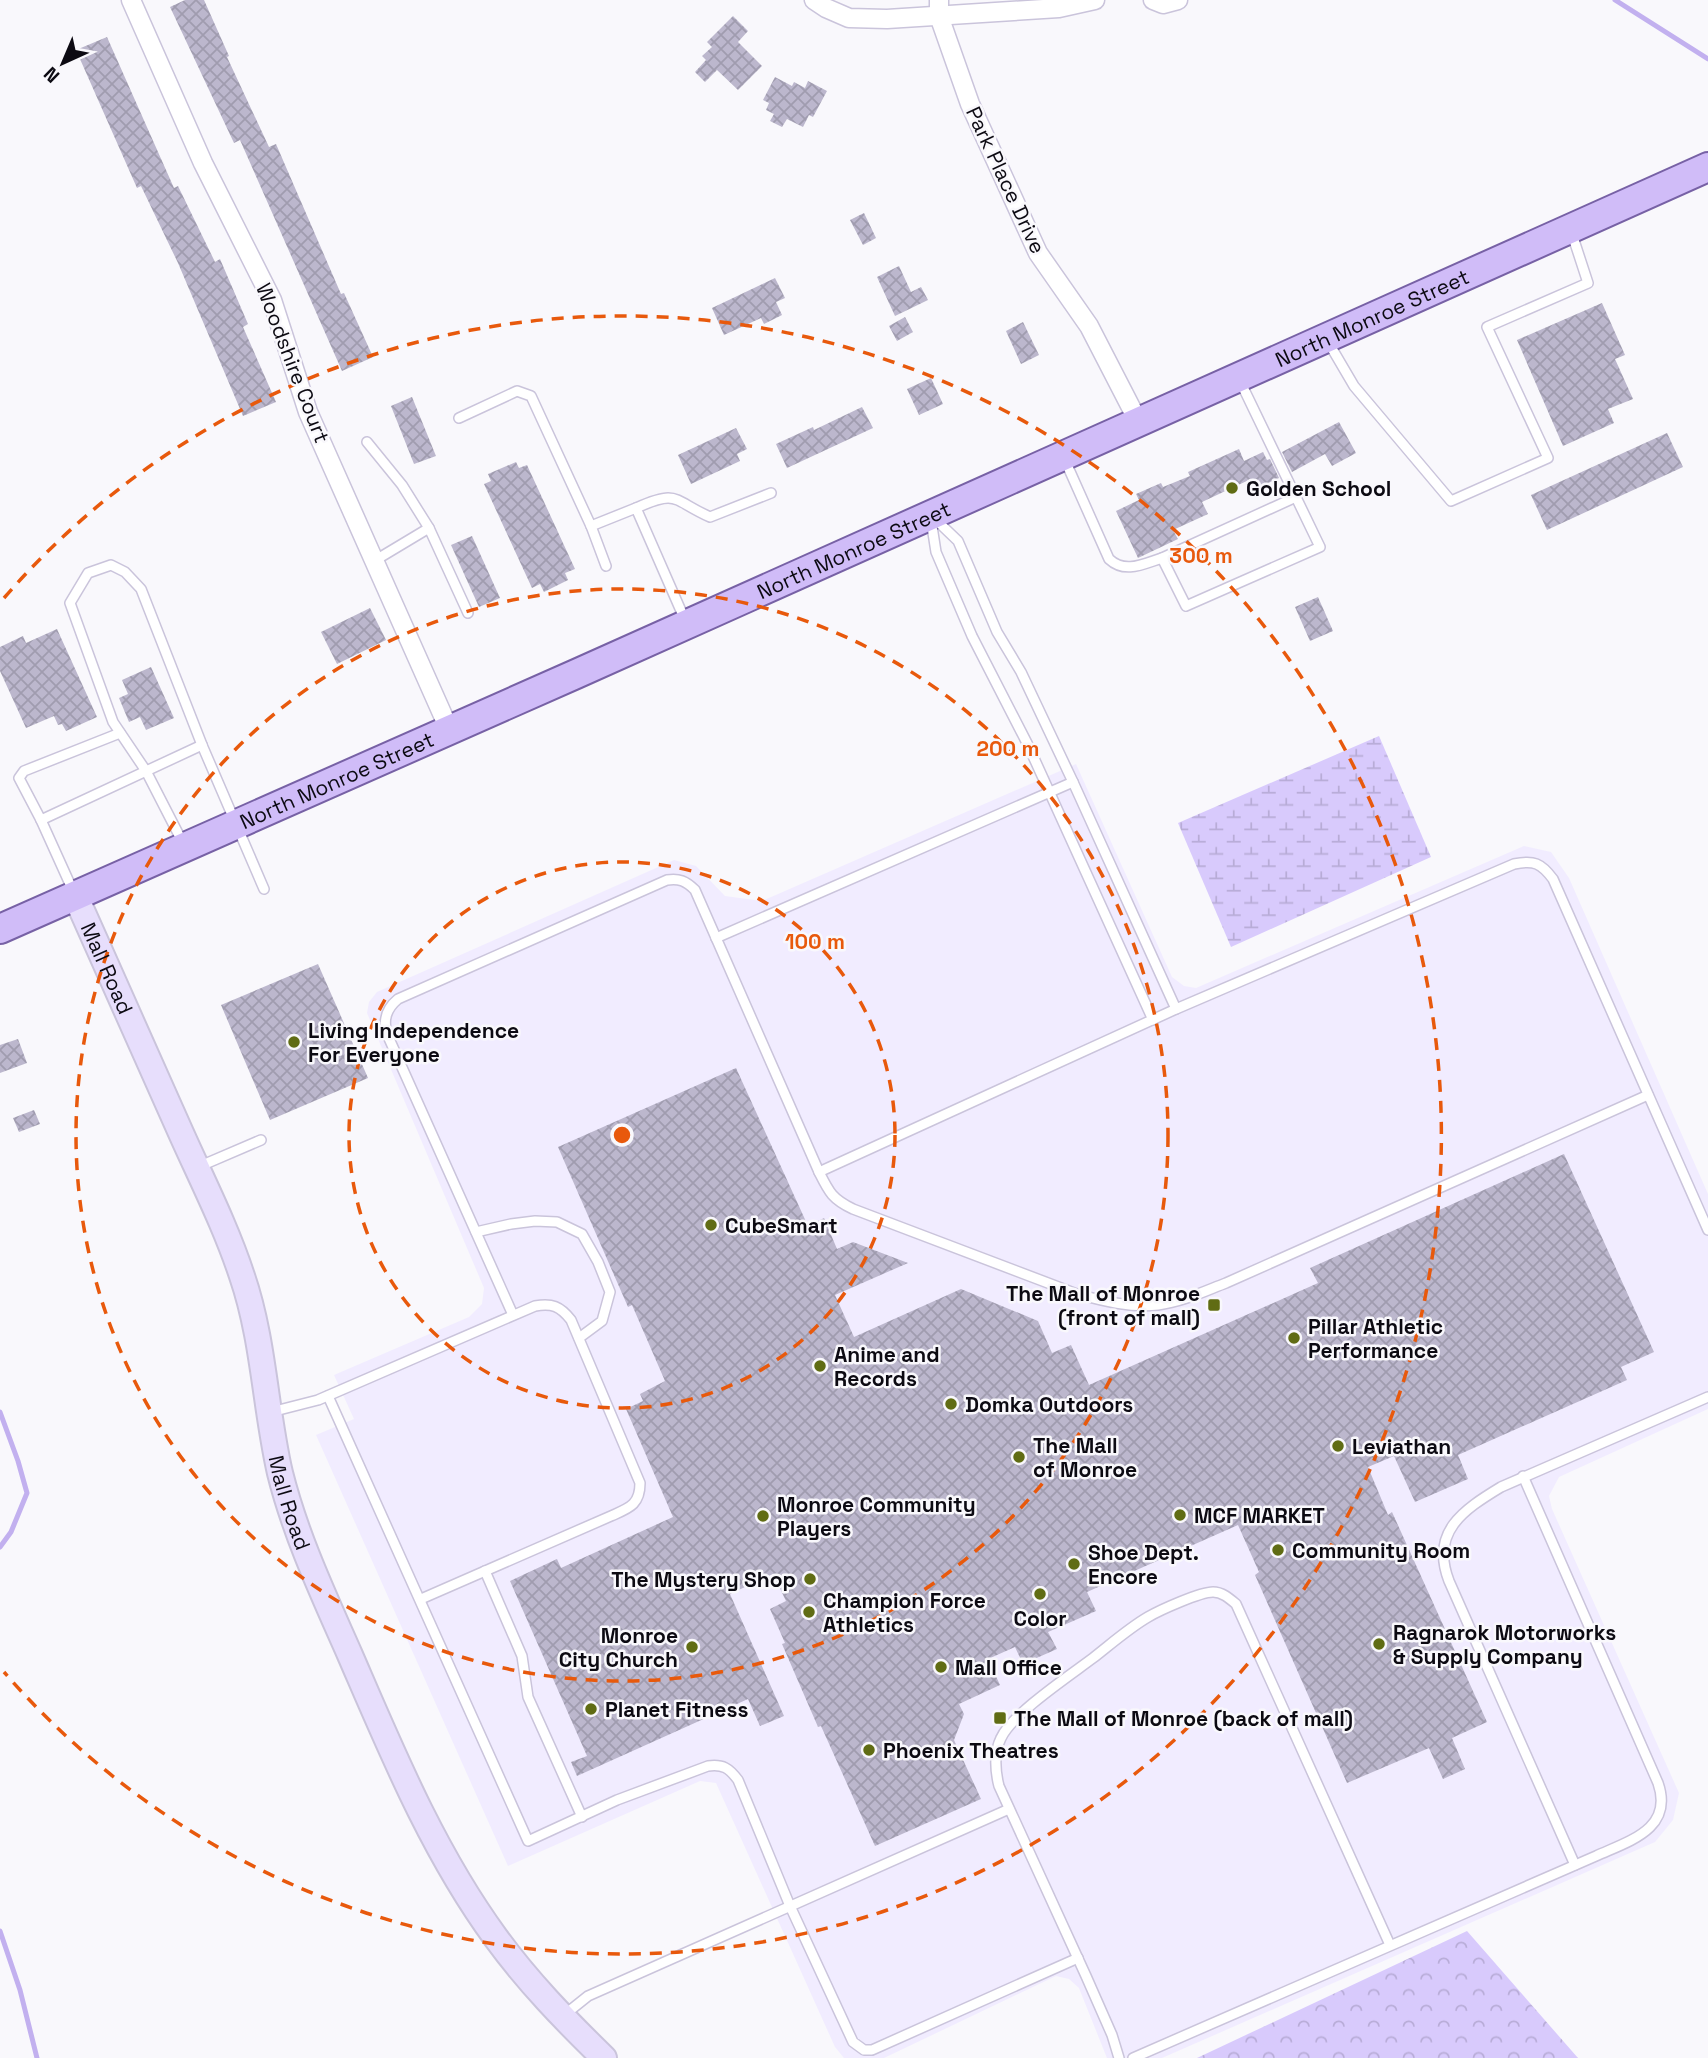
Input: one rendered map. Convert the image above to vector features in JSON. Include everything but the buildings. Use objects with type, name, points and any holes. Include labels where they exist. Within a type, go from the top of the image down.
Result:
[{"type":"main road","name":"North Monroe Street","points":[[0,929],[1708,167]]},
{"type":"street","name":"Woodshire Court","points":[[131,0],[203,163],[272,300],[308,412],[449,729]]},
{"type":"street","points":[[814,0],[849,18],[887,19],[939,8],[1059,8],[1096,0]]},
{"type":"street","points":[[1153,0],[1163,4],[1178,0]]},
{"type":"street","name":"Park Place Drive","points":[[939,8],[970,104],[1038,253],[1089,326],[1139,423]]},
{"type":"street","name":"Mall Road","points":[[75,895],[242,1274],[255,1317],[280,1473],[297,1528],[408,1786],[446,1860],[480,1915],[538,1991],[604,2058]]},
{"type":"lane","points":[[1326,339],[1354,386],[1451,501],[1548,458],[1487,327],[1588,283],[1571,229]]},
{"type":"lane","points":[[1162,558],[1186,606],[1320,547],[1239,378]]},
{"type":"lane","points":[[459,418],[517,391],[531,396],[591,526],[606,566]]},
{"type":"lane","points":[[367,442],[402,485],[429,528],[468,613]]},
{"type":"lane","points":[[1063,456],[1109,559],[1115,565],[1129,568],[1162,558],[1296,497]]},
{"type":"lane","points":[[591,526],[660,497],[676,498],[710,517],[771,494]]},
{"type":"lane","points":[[636,508],[687,624]]},
{"type":"lane","points":[[930,515],[958,541],[997,632],[1021,673],[1073,782],[1175,1009]]},
{"type":"lane","points":[[930,515],[936,552],[972,636],[1028,745],[1153,1020]]},
{"type":"lane","points":[[374,561],[429,528]]},
{"type":"lane","points":[[185,846],[146,771],[113,722],[70,603],[88,573],[111,565],[125,572],[141,589],[202,746],[264,890]]},
{"type":"lane","points":[[75,895],[19,778],[24,772],[120,733]]},
{"type":"lane","points":[[41,820],[202,746]]},
{"type":"lane","points":[[716,938],[1073,782]]},
{"type":"lane","points":[[819,1172],[1175,1009],[1514,864],[1527,862],[1546,869],[1553,879],[1708,1230]]},
{"type":"lane","points":[[513,1315],[387,1034],[386,1017],[392,1004],[408,995],[676,878],[695,890],[828,1192],[853,1209],[1077,1294],[1124,1304],[1160,1305],[1179,1300],[1226,1283],[1648,1095]]},
{"type":"lane","points":[[196,1167],[261,1140]]},
{"type":"lane","points":[[476,1232],[535,1221],[557,1222],[582,1234],[610,1292],[602,1321],[579,1338]]},
{"type":"lane","points":[[270,1412],[328,1396],[535,1306],[546,1304],[564,1310],[579,1338],[640,1483],[637,1500],[631,1507],[421,1599]]},
{"type":"lane","points":[[328,1396],[528,1841],[617,1800],[708,1766],[723,1766],[738,1780],[790,1906],[853,2042],[864,2050],[872,2050],[1078,1958]]},
{"type":"lane","points":[[1575,1865],[1451,1586],[1442,1554],[1446,1536],[1458,1519],[1488,1495],[1523,1476],[1708,1397]]},
{"type":"lane","points":[[1132,2058],[1636,1838],[1654,1824],[1661,1810],[1661,1792],[1523,1476]]},
{"type":"lane","points":[[485,1571],[522,1656],[528,1697],[582,1817]]},
{"type":"lane","points":[[1119,2058],[1112,2035],[1078,1958],[1009,1809],[997,1779],[996,1755],[1000,1740],[1016,1718],[1147,1617],[1214,1591],[1236,1604],[1390,1945]]},
{"type":"lane","points":[[562,2017],[588,1996],[1009,1809]]},
{"type":"shaded area","points":[[1076,764],[1172,977],[1184,986],[1196,988],[1524,846],[1551,852],[1569,878],[1708,1194],[1708,1409],[1559,1477],[1549,1496],[1552,1509],[1679,1793],[1673,1820],[1655,1842],[1162,2058],[1107,2058],[1079,1988],[1069,1979],[1056,1976],[884,2058],[844,2058],[835,2047],[716,1783],[700,1781],[508,1866],[316,1435],[354,1419],[334,1375],[469,1317],[482,1304],[484,1288],[367,1013],[369,1002],[377,992],[674,860],[696,866],[725,896],[762,901]]},
{"type":"green space","points":[[1379,736],[1431,857],[1231,947],[1178,823]]},
{"type":"green space","points":[[1467,1931],[1578,2058],[1197,2058]]},
{"type":"waterway","points":[[1615,0],[1708,59]]},
{"type":"waterway","points":[[0,1412],[27,1493],[11,1532],[0,1547]]},
{"type":"waterway","points":[[0,1931],[20,1990],[37,2058]]},
{"type":"place","name":"Golden School","points":[[1232,488]]},
{"type":"place","name":"Living Independence For Everyone","points":[[294,1042]]},
{"type":"place","name":"CubeSmart","points":[[711,1225]]},
{"type":"place","name":"The Mall of Monroe (front of mall)","points":[[1214,1305]]},
{"type":"place","name":"Pillar Athletic Performance","points":[[1294,1338]]},
{"type":"place","name":"Anime and Records","points":[[820,1366]]},
{"type":"place","name":"Domka Outdoors","points":[[951,1404]]},
{"type":"place","name":"Leviathan","points":[[1338,1446]]},
{"type":"place","name":"The Mall of Monroe","points":[[1019,1457]]},
{"type":"place","name":"MCF MARKET","points":[[1180,1515]]},
{"type":"place","name":"Monroe Community Players","points":[[763,1516]]},
{"type":"place","name":"Community Room","points":[[1278,1550]]},
{"type":"place","name":"Shoe Dept. Encore","points":[[1074,1564]]},
{"type":"place","name":"The Mystery Shop","points":[[810,1579]]},
{"type":"place","name":"Color","points":[[1040,1594]]},
{"type":"place","name":"Champion Force Athletics","points":[[809,1612]]},
{"type":"place","name":"Ragnarok Motorworks & Supply Company","points":[[1379,1644]]},
{"type":"place","name":"Monroe City Church","points":[[692,1647]]},
{"type":"place","name":"Mall Office","points":[[941,1667]]},
{"type":"place","name":"Planet Fitness","points":[[591,1709]]},
{"type":"place","name":"The Mall of Monroe (back of mall)","points":[[1000,1718]]},
{"type":"place","name":"Phoenix Theatres","points":[[869,1750]]}]
